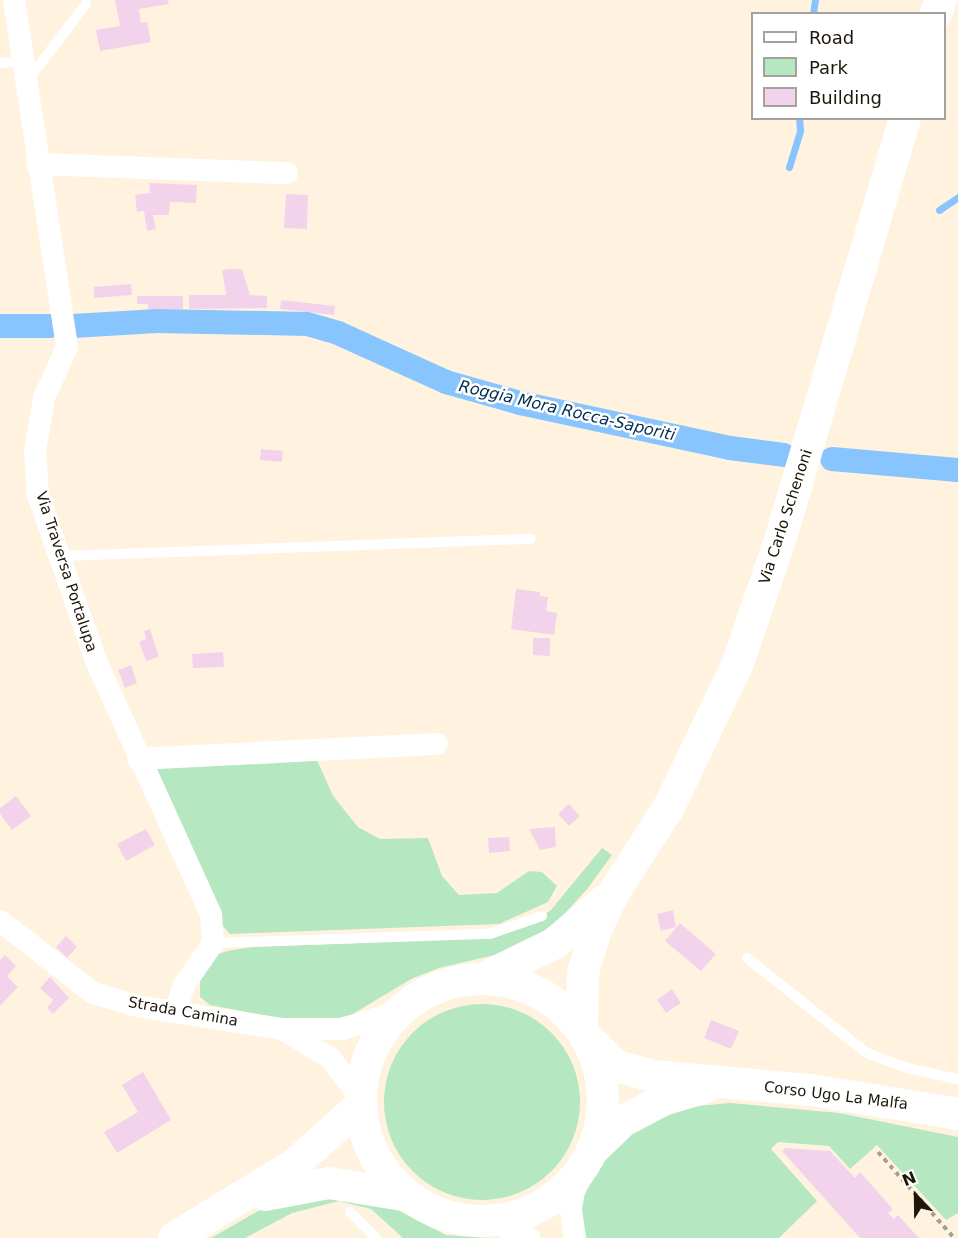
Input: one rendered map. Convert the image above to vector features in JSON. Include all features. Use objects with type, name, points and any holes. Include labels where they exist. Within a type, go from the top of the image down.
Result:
[{"type":"main road","name":"Via Carlo Schenoni","points":[[614,892],[669,807],[738,663],[791,503],[904,120]]},
{"type":"main road","points":[[403,1195],[382,1173],[366,1145],[360,1100],[370,1055],[401,1011],[437,990],[486,977],[555,943],[614,892]]},
{"type":"main road","points":[[230,1206],[312,1183],[348,1183],[403,1195],[446,1216],[495,1221],[548,1202],[577,1176],[593,1149],[602,1126],[604,1091],[584,1033],[585,959],[614,892]]},
{"type":"main road","name":"Corso Ugo La Malfa","points":[[486,977],[518,982],[547,995],[616,1066],[653,1076],[714,1084],[811,1090],[958,1114]]},
{"type":"main road","name":"Corso Ugo La Malfa","points":[[593,1149],[623,1120],[663,1100],[714,1084]]},
{"type":"main road","points":[[174,1238],[230,1206],[304,1157],[360,1100]]},
{"type":"street","name":"Via Traversa Portalupa","points":[[14,0],[26,71],[37,164],[67,347],[44,398],[35,451],[38,495],[62,556],[96,661],[138,759],[211,914],[213,943]]},
{"type":"street","points":[[37,164],[287,173]]},
{"type":"street","points":[[138,759],[437,744]]},
{"type":"street","name":"Strada Camina","points":[[0,921],[93,993],[137,1006],[176,1010],[283,1029]]},
{"type":"street","points":[[176,1010],[184,985],[213,943]]},
{"type":"street","points":[[283,1029],[342,1029],[401,1011]]},
{"type":"street","points":[[283,1029],[330,1058],[360,1100]]},
{"type":"street","points":[[575,1238],[571,1208],[577,1176]]},
{"type":"street","points":[[495,1221],[529,1238]]},
{"type":"lane","points":[[0,63],[26,71],[86,4]]},
{"type":"lane","points":[[62,556],[531,539]]},
{"type":"lane","points":[[213,943],[490,934],[542,916]]},
{"type":"lane","points":[[747,957],[867,1053],[907,1068],[958,1079]]},
{"type":"lane","points":[[350,1212],[376,1238]]},
{"type":"path","points":[[878,1152],[954,1238]]},
{"type":"green space","points":[[317,760],[333,796],[358,827],[380,839],[428,838],[442,876],[459,895],[497,893],[529,871],[542,872],[557,886],[548,902],[499,924],[230,934],[222,925],[151,768]]},
{"type":"green space","points":[[602,848],[612,855],[588,888],[558,921],[535,939],[507,952],[439,968],[411,979],[351,1015],[323,1022],[293,1021],[210,1005],[200,997],[200,976],[216,955],[227,951],[253,947],[489,938],[536,921],[551,910]]},
{"type":"green space","points":[[472,1004],[492,1004],[528,1015],[558,1040],[573,1064],[580,1092],[580,1112],[573,1140],[558,1164],[544,1178],[520,1193],[492,1200],[472,1200],[436,1189],[406,1164],[391,1140],[384,1112],[384,1092],[395,1056],[420,1026],[444,1011]]},
{"type":"green space","points":[[730,1103],[839,1113],[958,1137],[958,1213],[946,1220],[877,1145],[850,1169],[829,1146],[778,1142],[771,1149],[817,1201],[779,1238],[582,1238],[578,1221],[584,1196],[608,1151],[624,1134],[677,1108]]},
{"type":"green space","points":[[303,1195],[394,1208],[446,1235],[487,1238],[403,1238],[371,1209],[339,1201],[292,1213],[245,1238],[211,1238],[258,1211]]},
{"type":"building","points":[[115,0],[168,0],[169,4],[139,9],[141,23],[147,22],[151,42],[100,51],[96,30],[120,26]]},
{"type":"building","points":[[149,183],[197,185],[196,203],[170,202],[169,215],[153,215],[156,229],[147,231],[144,211],[137,212],[135,195],[150,193]]},
{"type":"building","points":[[286,194],[308,195],[307,229],[284,228]]},
{"type":"building","points":[[242,269],[250,295],[267,296],[267,308],[189,309],[189,295],[226,295],[222,270]]},
{"type":"building","points":[[131,284],[132,295],[94,298],[94,287]]},
{"type":"building","points":[[137,296],[183,296],[183,309],[148,309],[148,304],[137,304]]},
{"type":"building","points":[[281,300],[335,306],[334,315],[280,309]]},
{"type":"building","points":[[261,449],[283,451],[282,462],[260,460]]},
{"type":"building","points":[[516,589],[540,592],[540,596],[548,597],[546,611],[557,613],[554,635],[511,629]]},
{"type":"building","points":[[150,629],[159,657],[146,661],[139,642],[146,639],[144,631]]},
{"type":"building","points":[[533,638],[550,638],[550,656],[533,655]]},
{"type":"building","points":[[223,652],[224,667],[193,668],[192,654]]},
{"type":"building","points":[[131,665],[137,683],[125,688],[118,670]]},
{"type":"building","points":[[16,796],[31,816],[12,830],[0,814],[0,808]]},
{"type":"building","points":[[569,804],[580,816],[569,826],[558,814]]},
{"type":"building","points":[[555,827],[556,847],[540,850],[529,829]]},
{"type":"building","points":[[146,829],[155,845],[126,861],[117,844]]},
{"type":"building","points":[[509,837],[510,851],[489,853],[488,838]]},
{"type":"building","points":[[673,910],[676,927],[661,931],[657,914]]},
{"type":"building","points":[[680,923],[716,954],[701,971],[665,941]]},
{"type":"building","points":[[66,936],[77,947],[67,958],[56,947]]},
{"type":"building","points":[[5,955],[16,966],[7,976],[18,987],[0,1006],[0,960]]},
{"type":"building","points":[[50,977],[69,998],[53,1014],[47,1008],[53,1000],[40,988]]},
{"type":"building","points":[[672,989],[681,1003],[666,1013],[657,1000]]},
{"type":"building","points":[[711,1020],[739,1031],[731,1049],[704,1038]]},
{"type":"building","points":[[143,1072],[171,1120],[117,1153],[104,1132],[138,1112],[122,1085]]},
{"type":"building","points":[[785,1148],[830,1151],[855,1178],[860,1172],[893,1209],[888,1213],[894,1219],[898,1215],[919,1238],[860,1238],[782,1151]]},
{"type":"waterway","points":[[813,12],[815,0]]},
{"type":"waterway","points":[[789,167],[800,131],[799,120]]},
{"type":"waterway","points":[[939,210],[958,197]]},
{"type":"waterway","name":"Roggia Mora Rocca-Saporiti","points":[[73,326],[157,321],[307,324],[338,333],[446,382],[520,403],[730,448],[784,455]]},
{"type":"waterway","name":"Roggia Mora Rocca-Saporiti","points":[[0,326],[50,326]]},
{"type":"waterway","name":"Roggia Mora Rocca-Saporiti","points":[[832,459],[958,470]]}]
